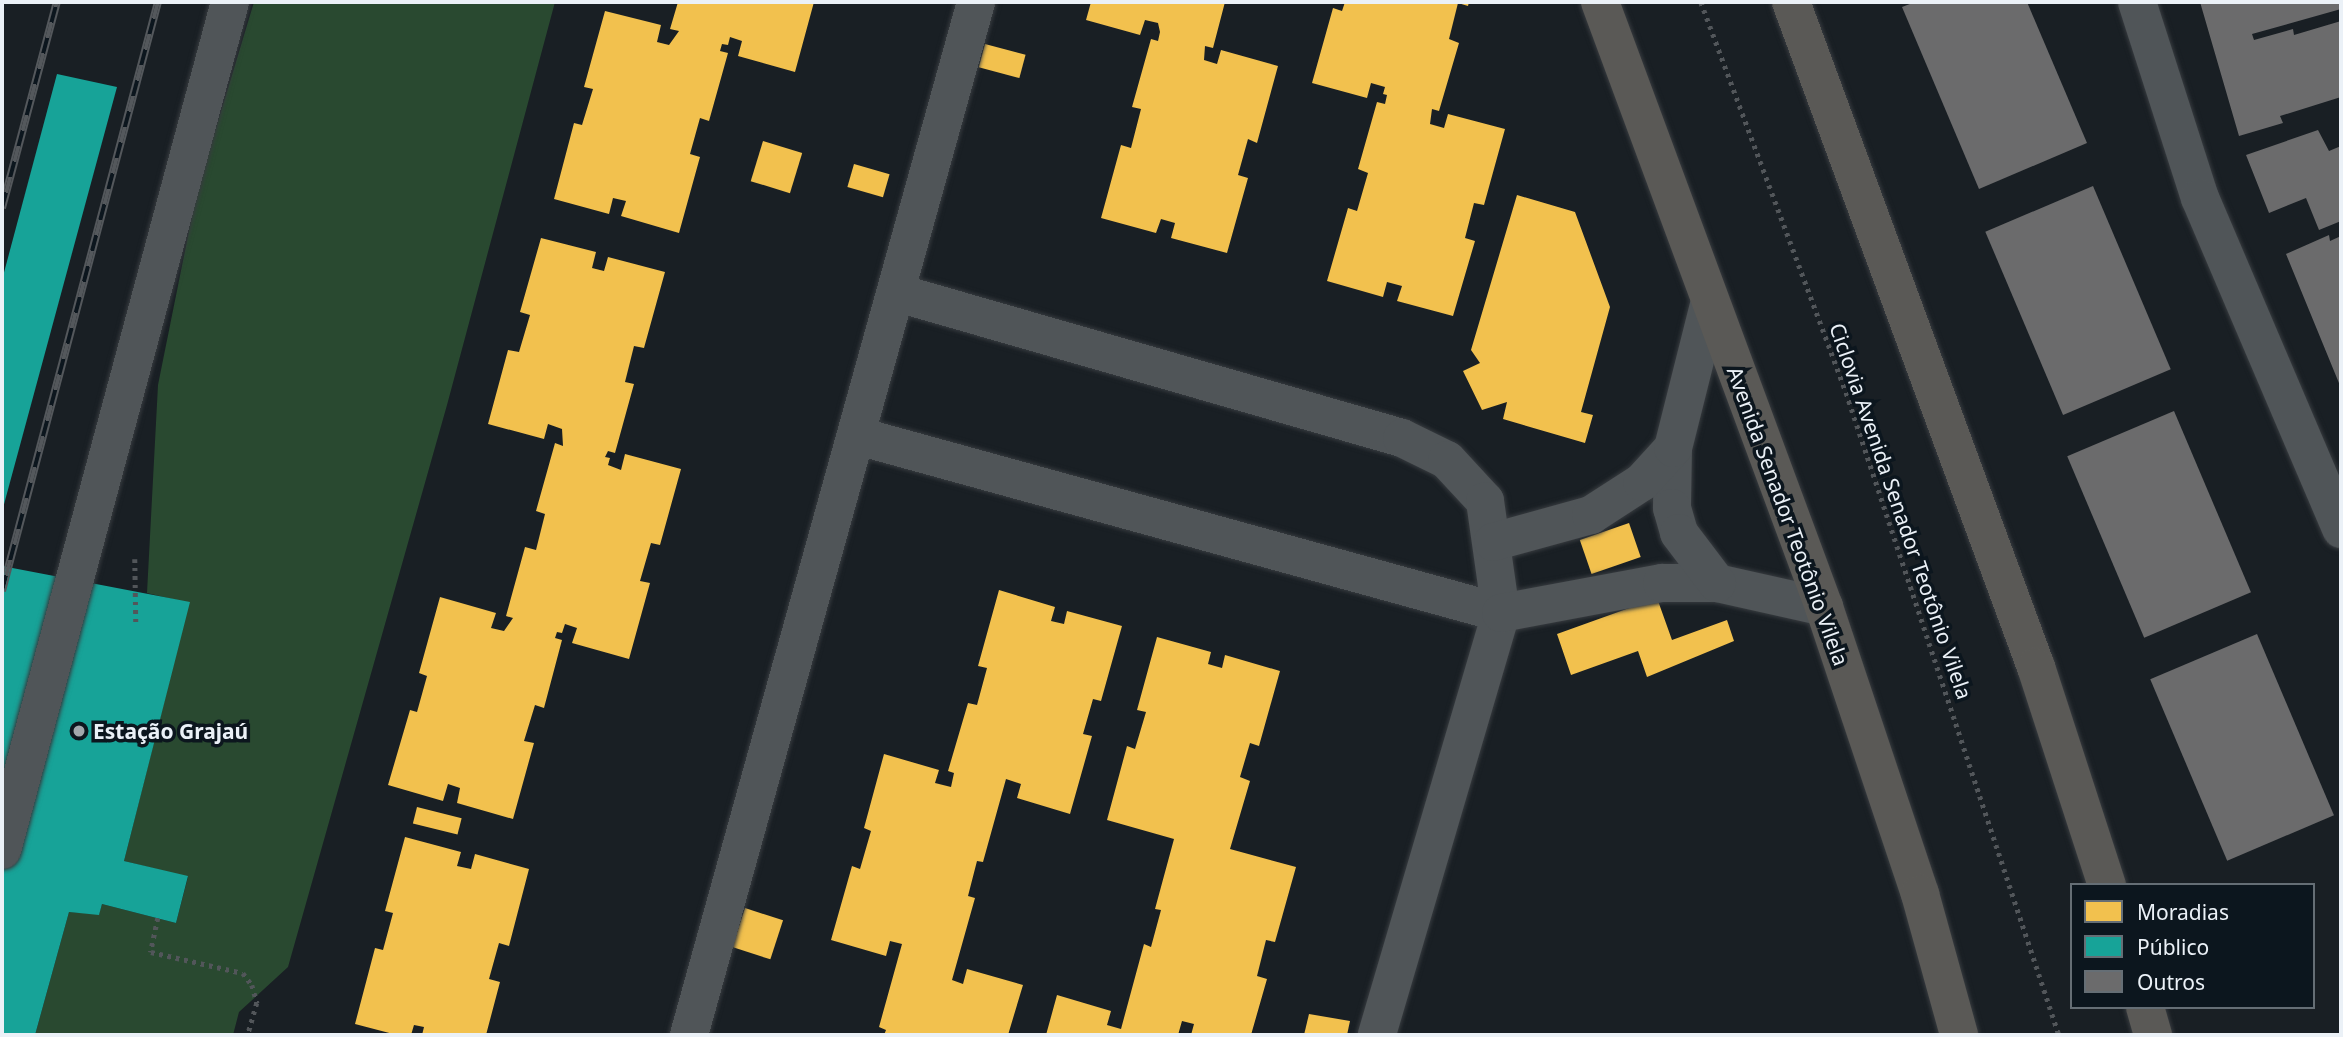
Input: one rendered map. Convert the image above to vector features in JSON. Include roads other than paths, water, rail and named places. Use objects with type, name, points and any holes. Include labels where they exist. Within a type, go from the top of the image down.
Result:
[{"type":"main road","name":"Avenida Senador Teotônio Vilela","points":[[1600,2],[1824,607],[1920,894],[1959,1035]]},
{"type":"main road","points":[[1791,2],[2036,667],[2106,883]]},
{"type":"main road","points":[[2146,1009],[2153,1035]]},
{"type":"street","points":[[2,850],[230,2]]},
{"type":"street","points":[[689,1035],[898,293],[976,2]]},
{"type":"street","points":[[2137,2],[2200,198],[2341,529]]},
{"type":"street","points":[[898,293],[1402,438],[1447,460],[1469,479],[1485,500],[1501,612],[1377,1035]]},
{"type":"street","points":[[1710,301],[1673,448],[1672,508],[1679,533],[1717,583]]},
{"type":"street","points":[[858,436],[1501,612],[1662,583],[1717,583],[1824,607]]},
{"type":"street","points":[[1493,542],[1591,515],[1642,482],[1673,448]]},
{"type":"railway","points":[[2,208],[57,2]]},
{"type":"railway","points":[[2,591],[158,2]]},
{"type":"place","name":"Estação Grajaú","points":[[79,731]]}]
